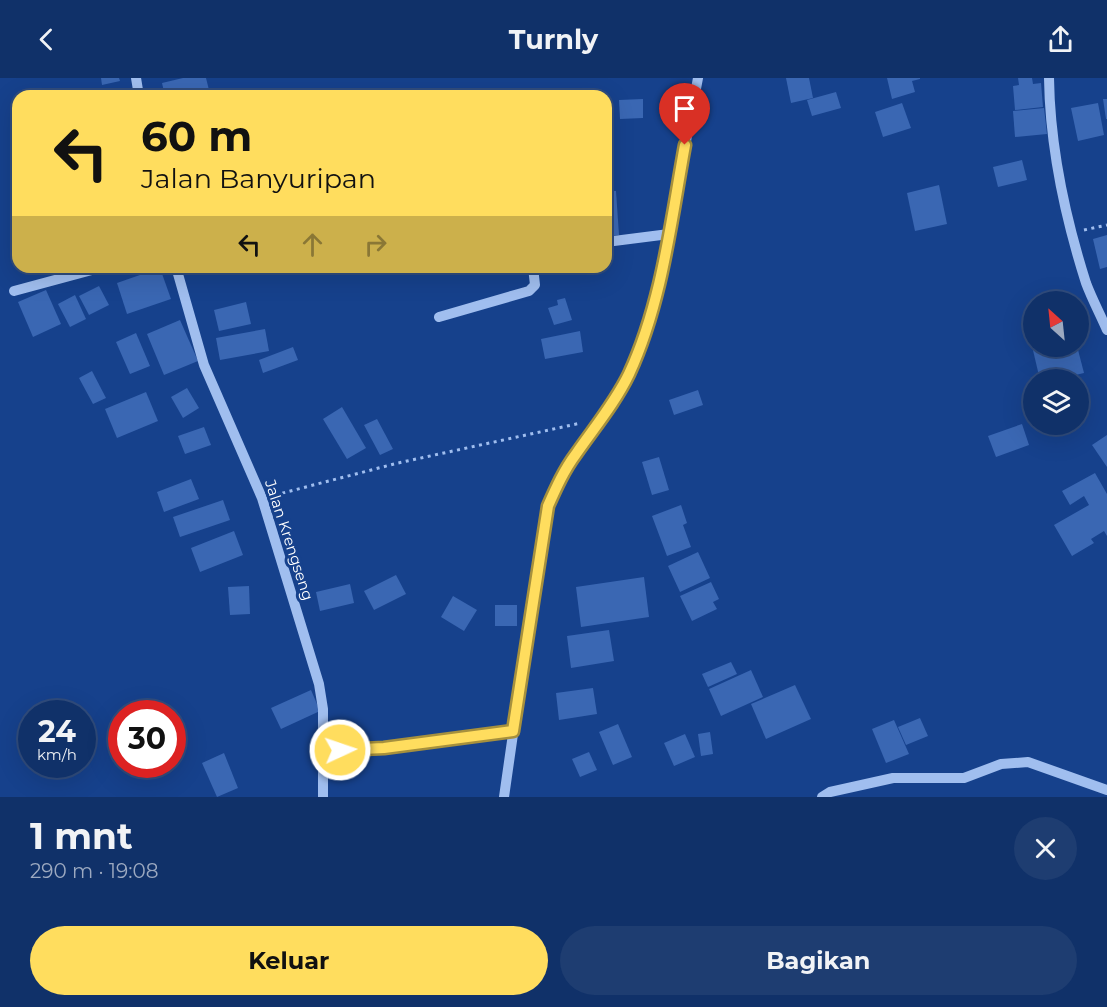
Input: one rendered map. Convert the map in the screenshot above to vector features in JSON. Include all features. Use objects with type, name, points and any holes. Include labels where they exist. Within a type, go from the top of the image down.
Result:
[{"type":"street","points":[[504,797],[548,506],[575,455],[602,418],[628,375],[651,316],[698,78]]},
{"type":"street","points":[[1049,78],[1050,118],[1059,178],[1087,284],[1107,330]]},
{"type":"street","points":[[612,241],[669,234]]},
{"type":"street","points":[[14,291],[81,273]]},
{"type":"street","name":"Jalan Krengseng","points":[[178,273],[204,366],[262,498],[319,684],[323,709],[323,797]]},
{"type":"street","points":[[439,317],[529,291],[535,285],[534,273]]},
{"type":"street","points":[[323,751],[384,748],[513,731]]},
{"type":"street","points":[[822,797],[830,792],[893,778],[964,778],[1001,764],[1028,762],[1107,790]]},
{"type":"path","points":[[1073,232],[1107,225]]},
{"type":"path","points":[[262,498],[398,463],[602,418]]},
{"type":"building","points":[[101,78],[119,78],[120,81],[102,85]]},
{"type":"building","points":[[183,78],[206,78],[209,90],[164,90],[162,83]]},
{"type":"building","points":[[786,78],[809,78],[813,98],[791,103]]},
{"type":"building","points":[[887,78],[920,79],[912,81],[915,92],[892,99]]},
{"type":"building","points":[[1018,78],[1032,78],[1033,84],[1041,83],[1043,107],[1015,110],[1013,86],[1019,85]]},
{"type":"building","points":[[836,92],[841,108],[812,116],[807,100]]},
{"type":"building","points":[[643,99],[643,118],[620,119],[619,100]]},
{"type":"building","points":[[1103,99],[1107,99],[1107,119],[1106,119]]},
{"type":"building","points":[[902,103],[911,128],[883,137],[875,112]]},
{"type":"building","points":[[1098,103],[1104,135],[1078,141],[1071,108]]},
{"type":"building","points":[[1044,108],[1047,134],[1015,137],[1013,111]]},
{"type":"building","points":[[1022,160],[1027,180],[998,187],[993,167]]},
{"type":"building","points":[[939,185],[947,224],[915,231],[907,193]]},
{"type":"building","points":[[612,191],[616,191],[619,235],[612,236]]},
{"type":"building","points":[[1107,235],[1107,267],[1100,269],[1093,239]]},
{"type":"building","points":[[146,273],[162,273],[171,299],[127,314],[117,283]]},
{"type":"building","points":[[99,286],[109,305],[89,315],[79,296]]},
{"type":"building","points":[[46,290],[61,324],[33,337],[18,302]]},
{"type":"building","points":[[75,295],[86,319],[70,327],[58,304]]},
{"type":"building","points":[[565,298],[572,320],[554,325],[548,308],[558,305],[557,300]]},
{"type":"building","points":[[246,302],[251,324],[219,331],[214,310]]},
{"type":"building","points":[[180,320],[198,361],[164,375],[147,334]]},
{"type":"building","points":[[265,329],[269,351],[220,360],[216,338]]},
{"type":"building","points":[[580,331],[583,352],[545,359],[541,339]]},
{"type":"building","points":[[136,333],[150,366],[130,374],[116,342]]},
{"type":"building","points":[[293,347],[298,360],[263,373],[259,360]]},
{"type":"building","points":[[1035,357],[1080,357],[1083,369],[1037,369]]},
{"type":"building","points":[[92,371],[106,398],[93,404],[79,378]]},
{"type":"building","points":[[187,388],[199,408],[183,418],[171,397]]},
{"type":"building","points":[[698,390],[703,405],[674,415],[669,400]]},
{"type":"building","points":[[146,392],[158,421],[117,438],[105,409]]},
{"type":"building","points":[[342,407],[366,448],[347,459],[323,419]]},
{"type":"building","points":[[377,419],[393,449],[380,455],[364,425]]},
{"type":"building","points":[[1022,424],[1023,435],[1026,435],[1029,445],[996,457],[988,436]]},
{"type":"building","points":[[204,427],[211,445],[185,454],[178,436]]},
{"type":"building","points":[[1107,435],[1107,467],[1092,445]]},
{"type":"building","points":[[659,457],[669,490],[652,495],[642,462]]},
{"type":"building","points":[[1095,473],[1107,494],[1107,536],[1104,531],[1091,539],[1094,543],[1072,556],[1054,525],[1089,505],[1084,496],[1070,505],[1062,491]]},
{"type":"building","points":[[191,479],[199,499],[164,512],[157,492]]},
{"type":"building","points":[[223,500],[230,520],[180,537],[173,517]]},
{"type":"building","points":[[681,505],[687,523],[683,525],[691,547],[667,556],[652,516]]},
{"type":"building","points":[[234,531],[243,555],[200,572],[191,548]]},
{"type":"building","points":[[698,552],[710,578],[680,592],[668,566]]},
{"type":"building","points":[[396,575],[406,594],[374,610],[364,591]]},
{"type":"building","points":[[644,577],[649,617],[581,627],[576,587]]},
{"type":"building","points":[[711,582],[719,599],[713,602],[717,609],[692,621],[680,596]]},
{"type":"building","points":[[350,584],[354,603],[320,611],[316,592]]},
{"type":"building","points":[[249,586],[250,614],[230,615],[228,587]]},
{"type":"building","points":[[453,596],[477,610],[464,631],[441,617]]},
{"type":"building","points":[[495,605],[517,605],[517,626],[495,626]]},
{"type":"building","points":[[609,630],[614,661],[571,668],[567,636]]},
{"type":"building","points":[[731,662],[737,674],[708,687],[702,674]]},
{"type":"building","points":[[751,670],[763,697],[721,716],[709,689]]},
{"type":"building","points":[[795,685],[811,719],[766,739],[751,704]]},
{"type":"building","points":[[593,688],[597,714],[559,720],[556,693]]},
{"type":"building","points":[[311,690],[320,711],[281,729],[271,708]]},
{"type":"building","points":[[920,718],[928,736],[906,745],[898,727]]},
{"type":"building","points":[[894,720],[909,754],[886,763],[872,729]]},
{"type":"building","points":[[618,724],[632,757],[613,765],[599,732]]},
{"type":"building","points":[[710,732],[713,754],[701,756],[698,734]]},
{"type":"building","points":[[685,734],[695,757],[674,766],[664,743]]},
{"type":"building","points":[[589,752],[597,770],[580,777],[572,759]]},
{"type":"building","points":[[224,753],[238,788],[217,797],[202,763]]},
{"type":"route","points":[[340,750],[384,748],[513,731],[548,506],[575,455],[602,418],[628,375],[651,316],[685,145]]}]
